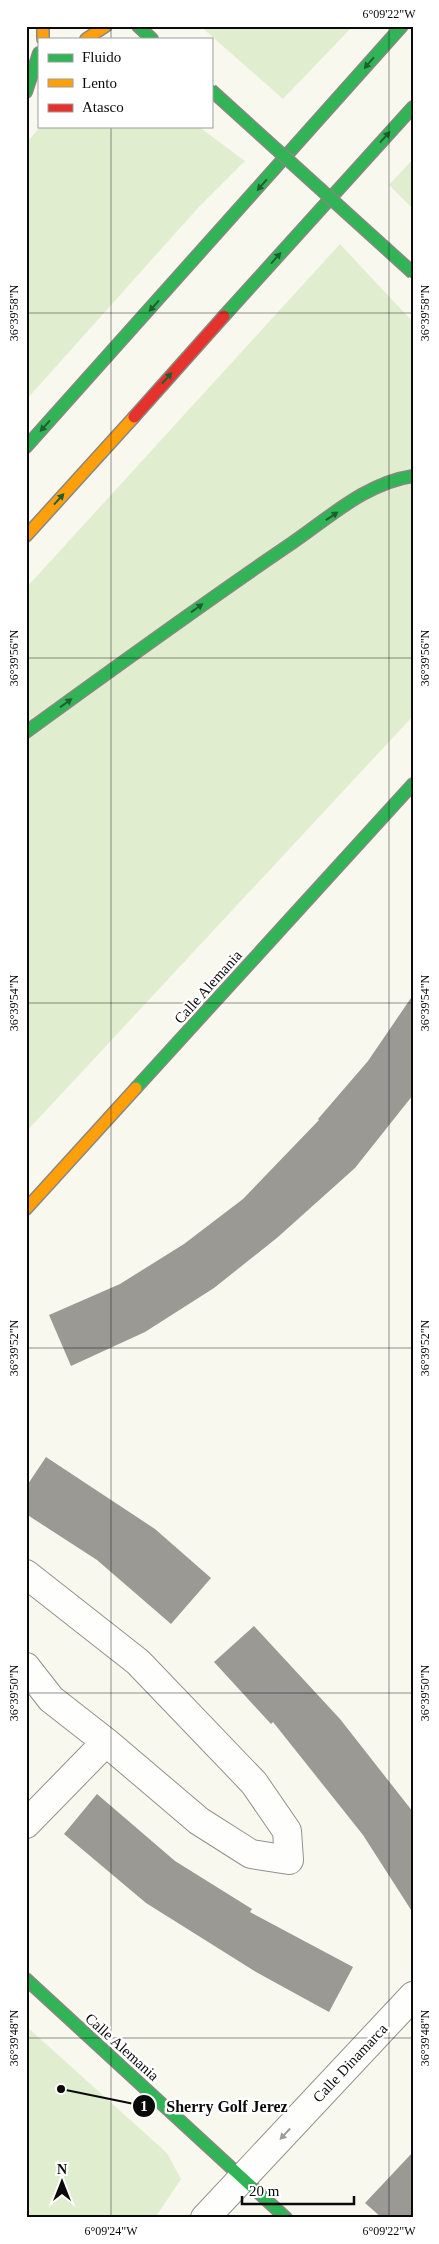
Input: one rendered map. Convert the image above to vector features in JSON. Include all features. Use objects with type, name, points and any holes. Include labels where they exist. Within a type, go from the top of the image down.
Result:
[{"type":"main road","points":[[88,38],[106,26]]},
{"type":"main road","points":[[138,26],[151,38]]},
{"type":"main road","points":[[26,447],[402,26]]},
{"type":"main road","points":[[26,92],[38,56]]},
{"type":"main road","points":[[26,99],[38,85]]},
{"type":"main road","points":[[212,91],[413,273]]},
{"type":"main road","points":[[26,536],[413,107]]},
{"type":"main road","points":[[26,732],[228,585],[367,493],[401,476],[413,476]]},
{"type":"main road","name":"Calle Alemania","points":[[26,1209],[413,784]]},
{"type":"main road","name":"Calle Alemania","points":[[26,1979],[286,2218]]},
{"type":"street","points":[[26,1574],[138,1662],[254,1783],[287,1831],[289,1860],[251,1854],[199,1821],[106,1742],[50,1700],[26,1667]]},
{"type":"street","points":[[26,1824],[106,1742]]},
{"type":"street","name":"Calle Dinamarca","points":[[205,2218],[413,1996]]},
{"type":"green space","points":[[200,26],[353,26],[283,99]]},
{"type":"green space","points":[[39,128],[201,128],[245,161],[198,208],[26,400],[26,143]]},
{"type":"green space","points":[[413,159],[413,209],[389,185]]},
{"type":"green space","points":[[340,244],[413,322],[413,716],[26,1132],[26,588]]},
{"type":"green space","points":[[26,2026],[167,2153],[181,2179],[155,2218],[26,2218]]},
{"type":"building","points":[[413,995],[413,1095],[355,1168],[278,1237],[214,1288],[145,1332],[71,1366],[49,1315],[120,1284],[184,1244],[243,1199],[319,1120],[368,1061]]},
{"type":"building","points":[[46,1457],[155,1529],[211,1578],[171,1624],[97,1560],[26,1514],[26,1487]]},
{"type":"building","points":[[254,1626],[340,1719],[413,1812],[413,1913],[363,1835],[273,1722],[271,1724],[214,1662]]},
{"type":"building","points":[[97,1794],[175,1861],[252,1909],[250,1912],[353,1967],[329,2012],[256,1972],[146,1903],[64,1834]]},
{"type":"building","points":[[413,2152],[413,2218],[382,2218],[365,2203]]},
{"type":"traffic: fast","points":[[138,26],[151,38]]},
{"type":"traffic: fast","points":[[26,447],[402,26]]},
{"type":"traffic: fast","points":[[26,92],[38,56]]},
{"type":"traffic: fast","points":[[212,91],[413,273]]},
{"type":"traffic: fast","points":[[224,316],[413,107]]},
{"type":"traffic: fast","points":[[26,732],[349,502],[380,486],[413,476]]},
{"type":"traffic: fast","points":[[136,1088],[413,784]]},
{"type":"traffic: fast","points":[[26,1979],[286,2218]]},
{"type":"traffic: slow","points":[[43,26],[43,38]]},
{"type":"traffic: slow","points":[[88,38],[106,26]]},
{"type":"traffic: slow","points":[[26,536],[134,417]]},
{"type":"traffic: slow","points":[[26,1209],[136,1088]]},
{"type":"traffic: jam","points":[[134,417],[224,316]]},
{"type":"place","name":"Sherry Golf Jerez","points":[[61,2089]]}]
